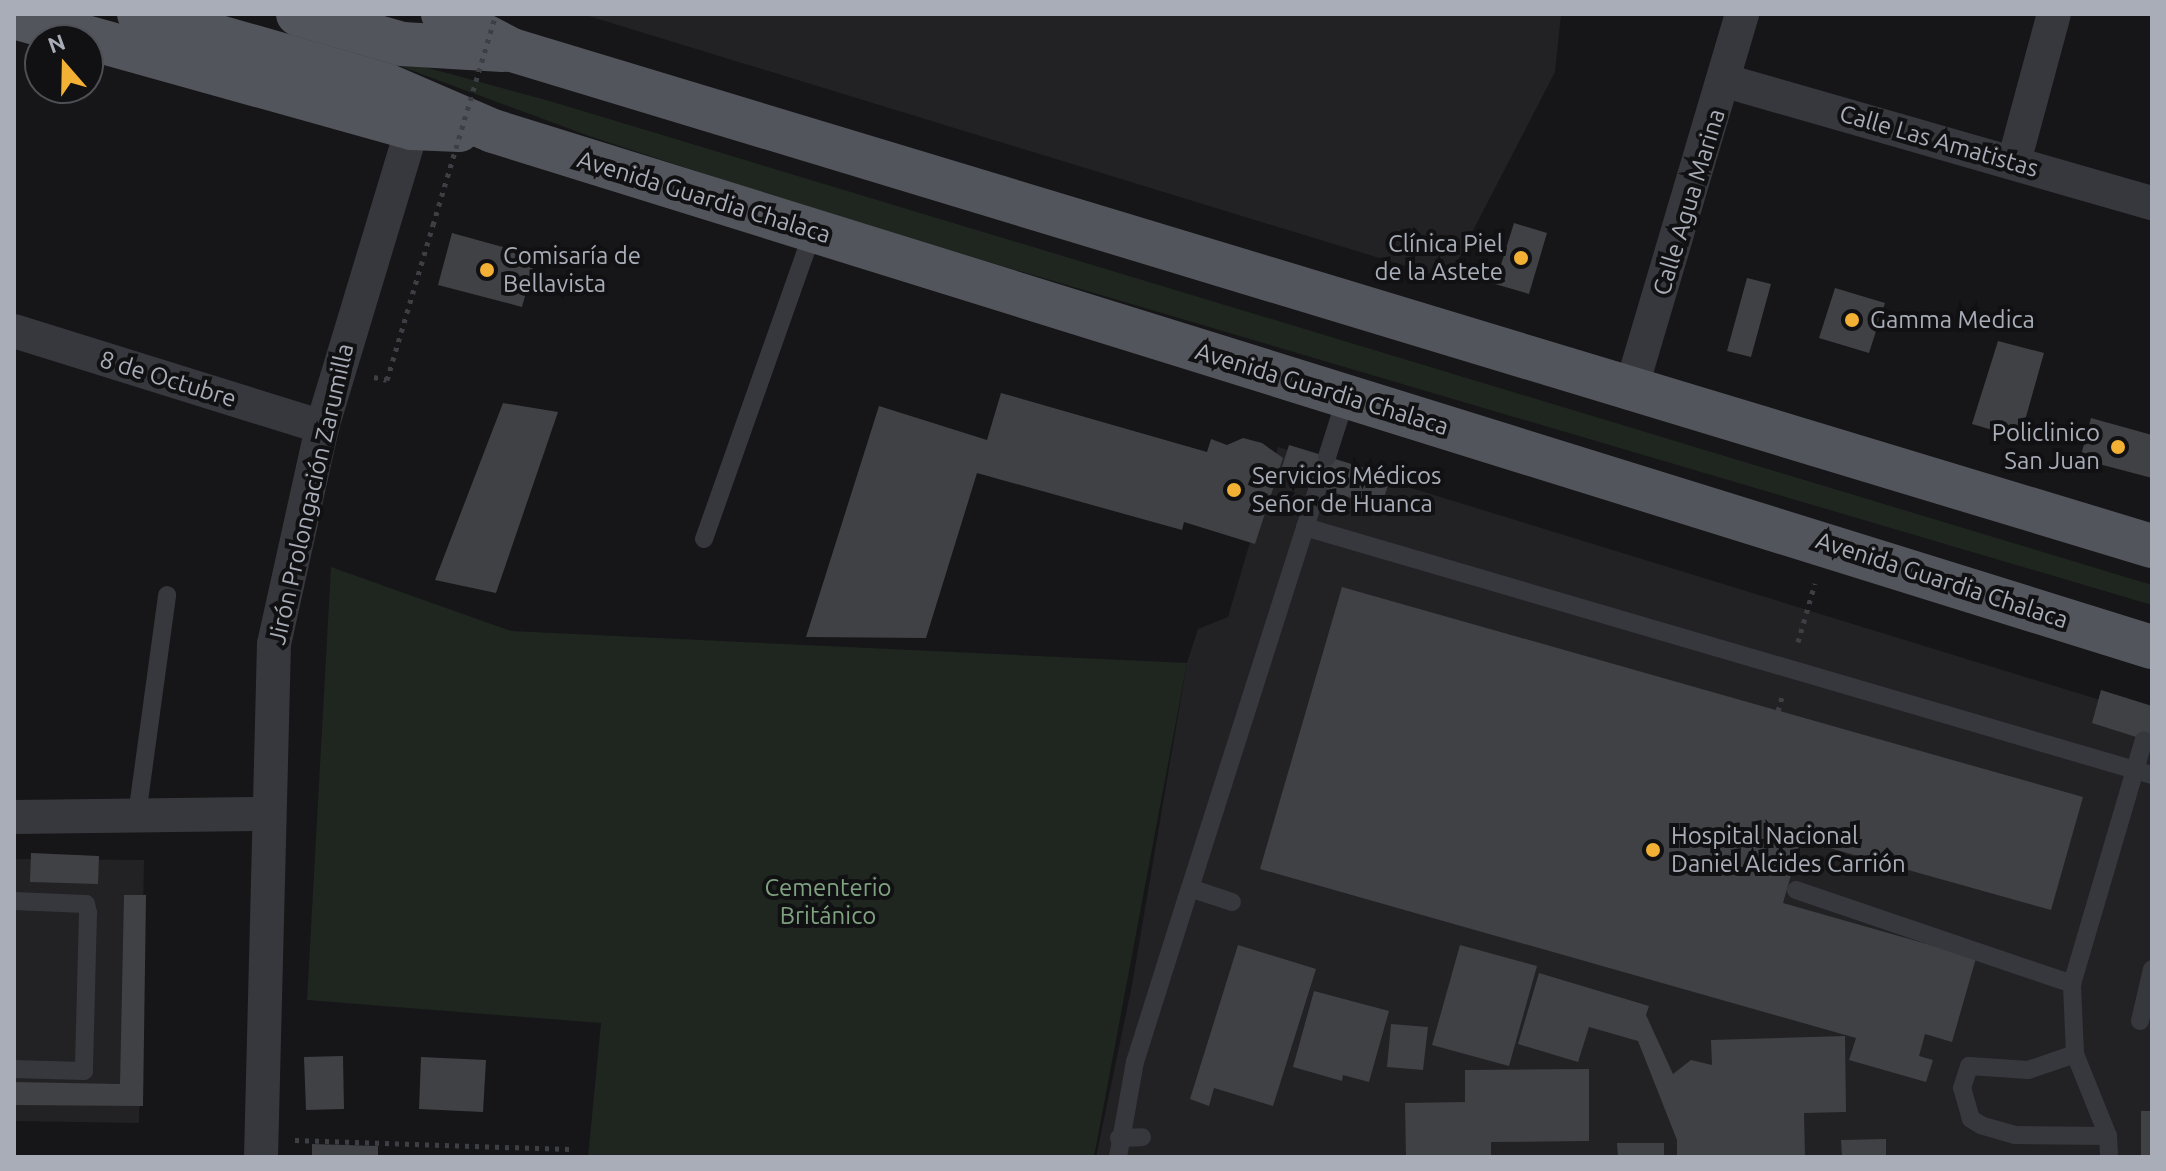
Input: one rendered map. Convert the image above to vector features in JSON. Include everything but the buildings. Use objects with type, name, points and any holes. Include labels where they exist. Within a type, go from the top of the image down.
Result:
[{"type":"main road","name":"Avenida Guardia Chalaca","points":[[139,14],[386,85],[493,131],[2152,647]]},
{"type":"main road","points":[[298,14],[402,44],[504,32]]},
{"type":"main road","points":[[443,14],[1631,389],[2152,546]]},
{"type":"main road","name":"Avenida Guardia Chalaca","points":[[14,19],[412,128],[493,131]]},
{"type":"street","name":"Calle Agua Marina","points":[[1631,389],[1726,81],[1742,14]]},
{"type":"street","points":[[2014,162],[2054,14]]},
{"type":"street","name":"Calle Las Amatistas","points":[[1726,81],[2152,203]]},
{"type":"street","name":"Jirón Prolongación Zarumilla","points":[[261,1148],[274,644],[338,367],[412,128]]},
{"type":"street","name":"8 de Octubre","points":[[14,331],[322,427]]},
{"type":"street","points":[[14,817],[269,814]]},
{"type":"lane","points":[[704,539],[813,231]]},
{"type":"lane","points":[[1327,457],[1346,397]]},
{"type":"lane","points":[[1118,1157],[1135,1062],[1318,488]]},
{"type":"lane","points":[[1305,527],[2144,772]]},
{"type":"lane","points":[[137,815],[167,595]]},
{"type":"lane","points":[[2109,1157],[2108,1136],[2075,1054],[2072,984],[2144,772],[2144,740]]},
{"type":"lane","points":[[1190,888],[1232,902]]},
{"type":"lane","points":[[1796,890],[2072,984]]},
{"type":"lane","points":[[14,901],[86,904],[88,913],[84,1071],[14,1069]]},
{"type":"lane","points":[[2140,1021],[2152,969]]},
{"type":"lane","points":[[2075,1054],[2028,1070],[1969,1066],[1962,1100],[1971,1119],[2015,1135],[2108,1136]]},
{"type":"lane","points":[[1119,1138],[1142,1137]]},
{"type":"path","points":[[338,367],[387,380],[433,225],[504,32]]},
{"type":"path","points":[[1795,652],[1810,603]]},
{"type":"path","points":[[261,1148],[570,1149]]},
{"type":"shaded area","points":[[582,14],[1561,14],[1555,72],[1448,279]]},
{"type":"shaded area","name":"Hospital Nacional Daniel Alcides Carrión","points":[[1278,447],[2152,716],[2152,1157],[1096,1157],[1132,985],[1187,663],[1198,629],[1228,617]]},
{"type":"shaded area","points":[[14,859],[144,860],[139,1123],[14,1121]]},
{"type":"green space","points":[[337,43],[553,102],[2152,585],[2152,605],[836,217],[589,136]]},
{"type":"green space","name":"Cementerio Británico","points":[[331,567],[511,631],[1187,663],[1094,1157],[588,1157],[601,1023],[307,1000]]},
{"type":"place","name":"Clínica Piel de la Astete","points":[[1521,258]]},
{"type":"place","name":"Comisaría de Bellavista","points":[[487,270]]},
{"type":"place","name":"Gamma Medica","points":[[1852,320]]},
{"type":"place","name":"Policlinico San Juan","points":[[2118,447]]},
{"type":"place","name":"Servicios Médicos Señor de Huanca","points":[[1234,490]]},
{"type":"place","name":"Hospital Nacional Daniel Alcides Carrión","points":[[1653,850]]}]
